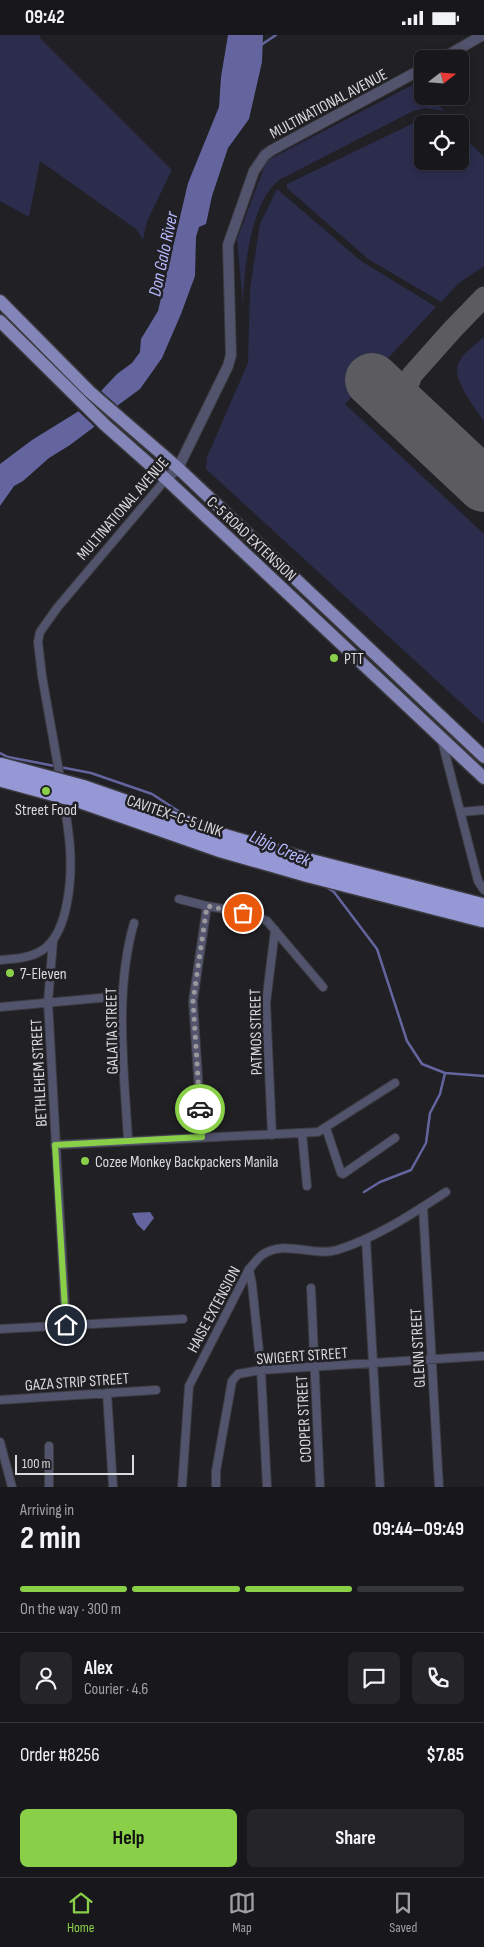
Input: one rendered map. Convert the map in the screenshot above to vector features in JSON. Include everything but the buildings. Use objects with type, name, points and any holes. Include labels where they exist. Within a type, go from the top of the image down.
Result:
[{"type":"highway","name":"CAVITEX–C-5 LINK","points":[[0,765],[86,788],[232,838],[484,906]]},
{"type":"highway","name":"CAVITEX–C-5 LINK","points":[[0,779],[81,801],[227,852],[484,920]]},
{"type":"main road","name":"C-5 ROAD EXTENSION","points":[[0,301],[90,391],[178,468],[484,757]]},
{"type":"main road","name":"C-5 ROAD EXTENSION","points":[[0,321],[105,425],[166,479],[484,777]]},
{"type":"street","points":[[457,50],[483,35]]},
{"type":"street","name":"MULTINATIONAL AVENUE","points":[[53,941],[60,928],[64,914],[70,870],[70,847],[56,751],[42,676],[38,642],[40,632],[57,608],[166,479],[178,468],[228,366],[231,355],[228,245],[257,166],[265,155],[272,150],[414,73]]},
{"type":"street","points":[[441,737],[478,881],[484,890]]},
{"type":"street","points":[[0,765],[22,783],[62,790]]},
{"type":"street","points":[[461,812],[484,810]]},
{"type":"street","points":[[180,899],[253,914],[267,921],[323,987]]},
{"type":"street","points":[[202,1137],[193,1001],[207,906]]},
{"type":"street","name":"GALATIA STREET","points":[[128,1140],[122,996],[129,939],[134,923]]},
{"type":"street","name":"PATMOS STREET","points":[[272,1135],[266,1003],[275,930]]},
{"type":"street","points":[[0,960],[31,955],[43,950],[53,941]]},
{"type":"street","name":"BETHLEHEM STREET","points":[[53,941],[48,1002],[66,1325]]},
{"type":"street","points":[[0,1007],[122,996]]},
{"type":"street","points":[[55,1145],[318,1132],[395,1083]]},
{"type":"street","points":[[326,1128],[341,1173],[343,1174],[395,1138]]},
{"type":"street","points":[[302,1133],[307,1186]]},
{"type":"street","name":"HAISE EXTENSION","points":[[182,1487],[189,1386],[249,1269],[262,1255],[280,1247],[326,1251],[335,1250],[366,1239],[446,1192]]},
{"type":"street","name":"GLENN STREET","points":[[423,1207],[439,1487]]},
{"type":"street","points":[[366,1239],[380,1487]]},
{"type":"street","points":[[249,1269],[261,1370],[267,1487]]},
{"type":"street","name":"COOPER STREET","points":[[311,1289],[320,1487]]},
{"type":"street","points":[[0,1329],[183,1319]]},
{"type":"street","name":"SWIGERT STREET","points":[[216,1487],[216,1471],[232,1381],[238,1374],[261,1370],[431,1361],[484,1356]]},
{"type":"street","name":"GAZA STRIP STREET","points":[[0,1399],[156,1389]]},
{"type":"street","points":[[107,1393],[113,1487]]},
{"type":"street","points":[[0,1442],[12,1487]]},
{"type":"street","points":[[49,1446],[49,1487]]},
{"type":"shaded area","points":[[0,35],[40,35],[40,38],[172,170],[147,221],[143,240],[136,229],[40,161],[29,217],[0,201]]},
{"type":"shaded area","points":[[414,84],[414,105],[439,105],[444,111],[425,108],[413,111],[279,180],[261,204],[255,220],[247,256],[243,305],[237,239],[265,165],[270,159]]},
{"type":"shaded area","points":[[414,123],[414,170],[469,170],[469,143],[484,157],[484,266],[459,283],[441,302],[368,259],[287,188],[287,184]]},
{"type":"shaded area","points":[[277,189],[361,261],[436,307],[345,404],[484,534],[484,724],[206,469],[207,457],[248,363],[250,288],[260,224]]},
{"type":"shaded area","points":[[484,337],[484,421],[465,392],[458,376],[457,368],[459,362],[470,348]]},
{"type":"water","points":[[228,35],[263,35],[262,62],[249,119],[228,148],[212,196],[206,224],[199,227],[196,237],[195,276],[162,358],[140,389],[117,406],[94,427],[49,458],[23,481],[14,486],[0,506],[0,464],[32,440],[87,406],[117,374],[132,363],[140,352],[141,339],[158,311],[188,183],[219,107],[221,77]]},
{"type":"water","points":[[150,1212],[154,1218],[144,1231],[137,1224],[132,1213]]},
{"type":"pier","points":[[99,389],[119,407],[97,429],[76,409],[85,404]]},
{"type":"waterway","name":"Don Galo River","points":[[261,45],[276,35]]},
{"type":"waterway","name":"Libjo Creek","points":[[0,753],[8,757],[91,773],[152,794],[186,816]]},
{"type":"waterway","name":"Libjo Creek","points":[[326,887],[334,892],[377,949],[407,1041],[422,1064],[445,1073],[484,1076]]},
{"type":"waterway","points":[[364,1192],[380,1182],[411,1170],[426,1143],[430,1113],[440,1094],[445,1073]]},
{"type":"taxiway","points":[[426,430],[411,408],[408,398],[408,386],[412,375],[484,297]]},
{"type":"runway","points":[[372,380],[484,485]]},
{"type":"way so far","points":[[200,1109],[193,1001],[207,906],[243,913]]},
{"type":"place","name":"PTT","points":[[334,658]]},
{"type":"place","name":"Street Food","points":[[46,791]]},
{"type":"place","name":"7-Eleven","points":[[10,973]]},
{"type":"place","name":"Cozee Monkey Backpackers Manila","points":[[85,1161]]},
{"type":"route","points":[[66,1325],[55,1145],[202,1137],[200,1109]]}]
